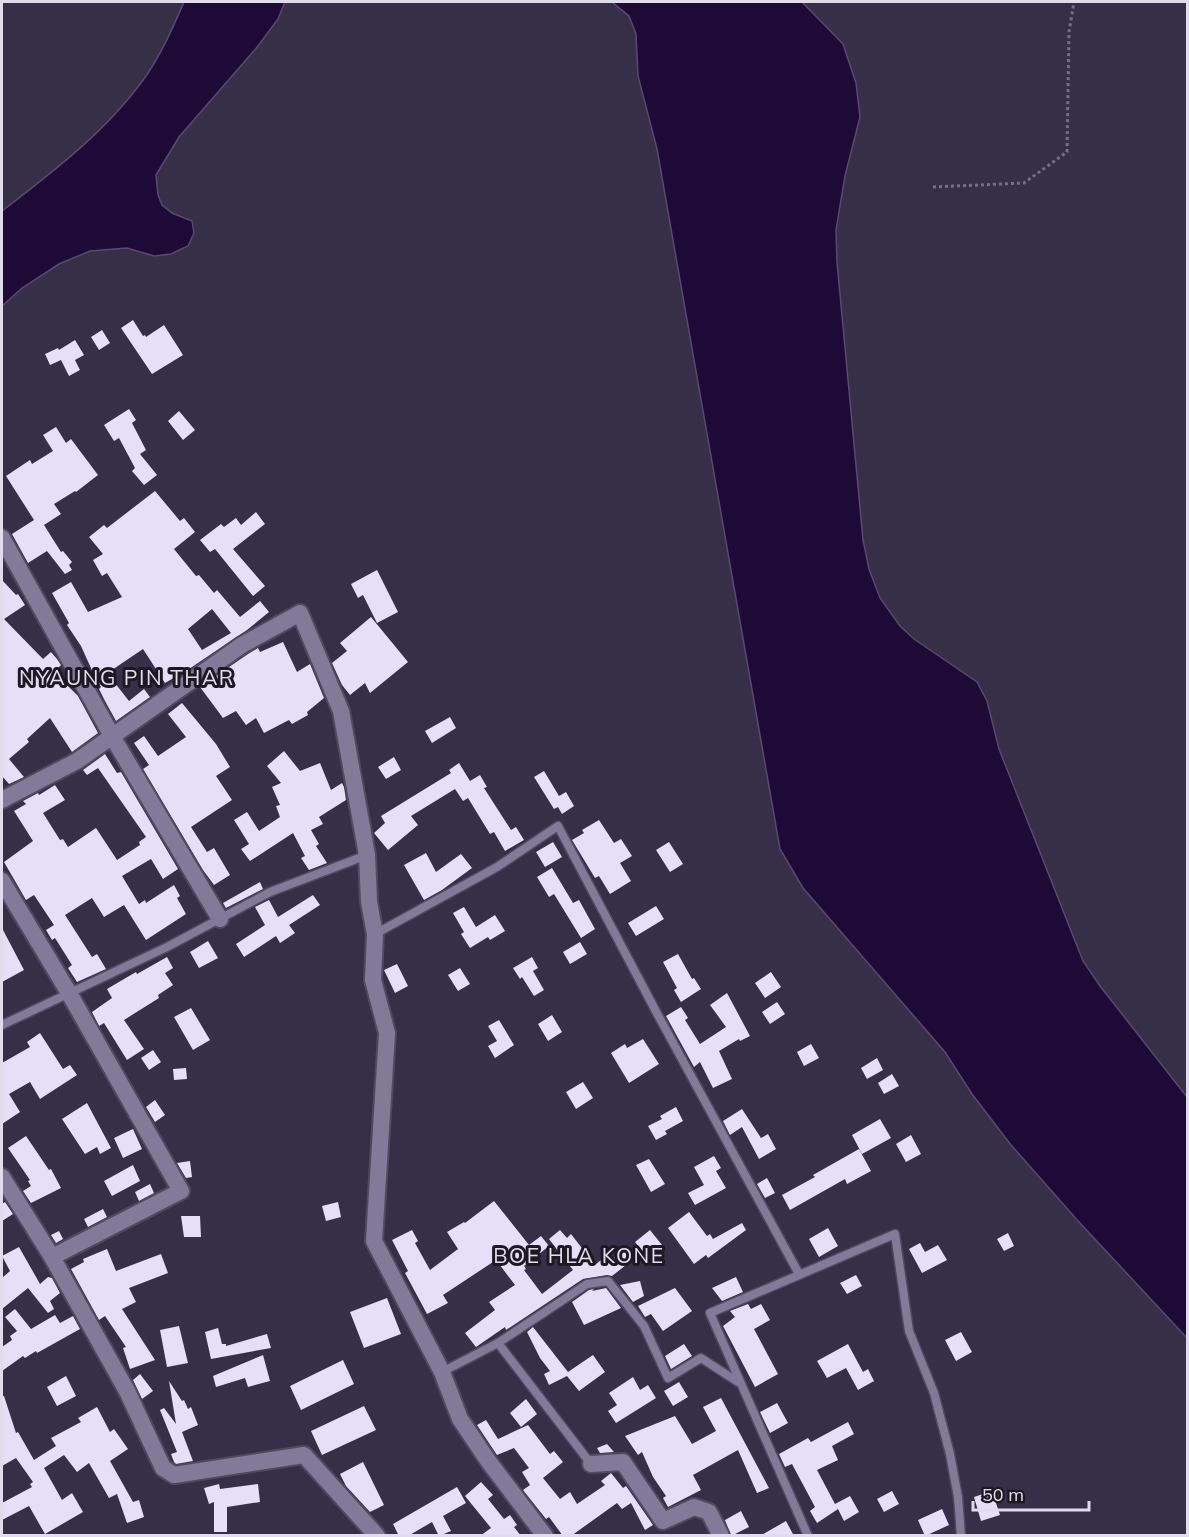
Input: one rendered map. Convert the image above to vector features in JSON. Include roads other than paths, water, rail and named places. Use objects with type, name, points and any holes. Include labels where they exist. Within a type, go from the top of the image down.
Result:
[{"type":"street","points":[[2,538],[112,736],[220,919]]},
{"type":"street","points":[[2,800],[77,761],[242,645],[300,613],[341,711],[366,855],[369,902],[375,934],[373,980],[387,1033],[374,1241],[442,1372],[460,1419],[489,1462],[545,1536]]},
{"type":"street","points":[[2,881],[69,993],[181,1191],[52,1257]]},
{"type":"street","points":[[2,1177],[52,1257],[127,1391],[164,1468],[174,1475],[304,1455],[377,1536]]},
{"type":"street","points":[[591,1464],[623,1462],[663,1521],[694,1508],[709,1512],[721,1536]]},
{"type":"lane","points":[[375,934],[497,867],[558,826],[664,1027],[799,1274]]},
{"type":"lane","points":[[2,1025],[220,919],[270,892],[366,855]]},
{"type":"lane","points":[[808,1536],[710,1313],[896,1234],[909,1331],[940,1414],[958,1497],[961,1536]]},
{"type":"lane","points":[[442,1372],[498,1344],[586,1284],[609,1281],[644,1326],[668,1378],[701,1358],[739,1383]]},
{"type":"lane","points":[[498,1344],[591,1464]]},
{"type":"district","name":"NYAUNG PIN THAR","points":[[127,677]]},
{"type":"district","name":"BOE HLA KONE","points":[[579,1255]]}]
